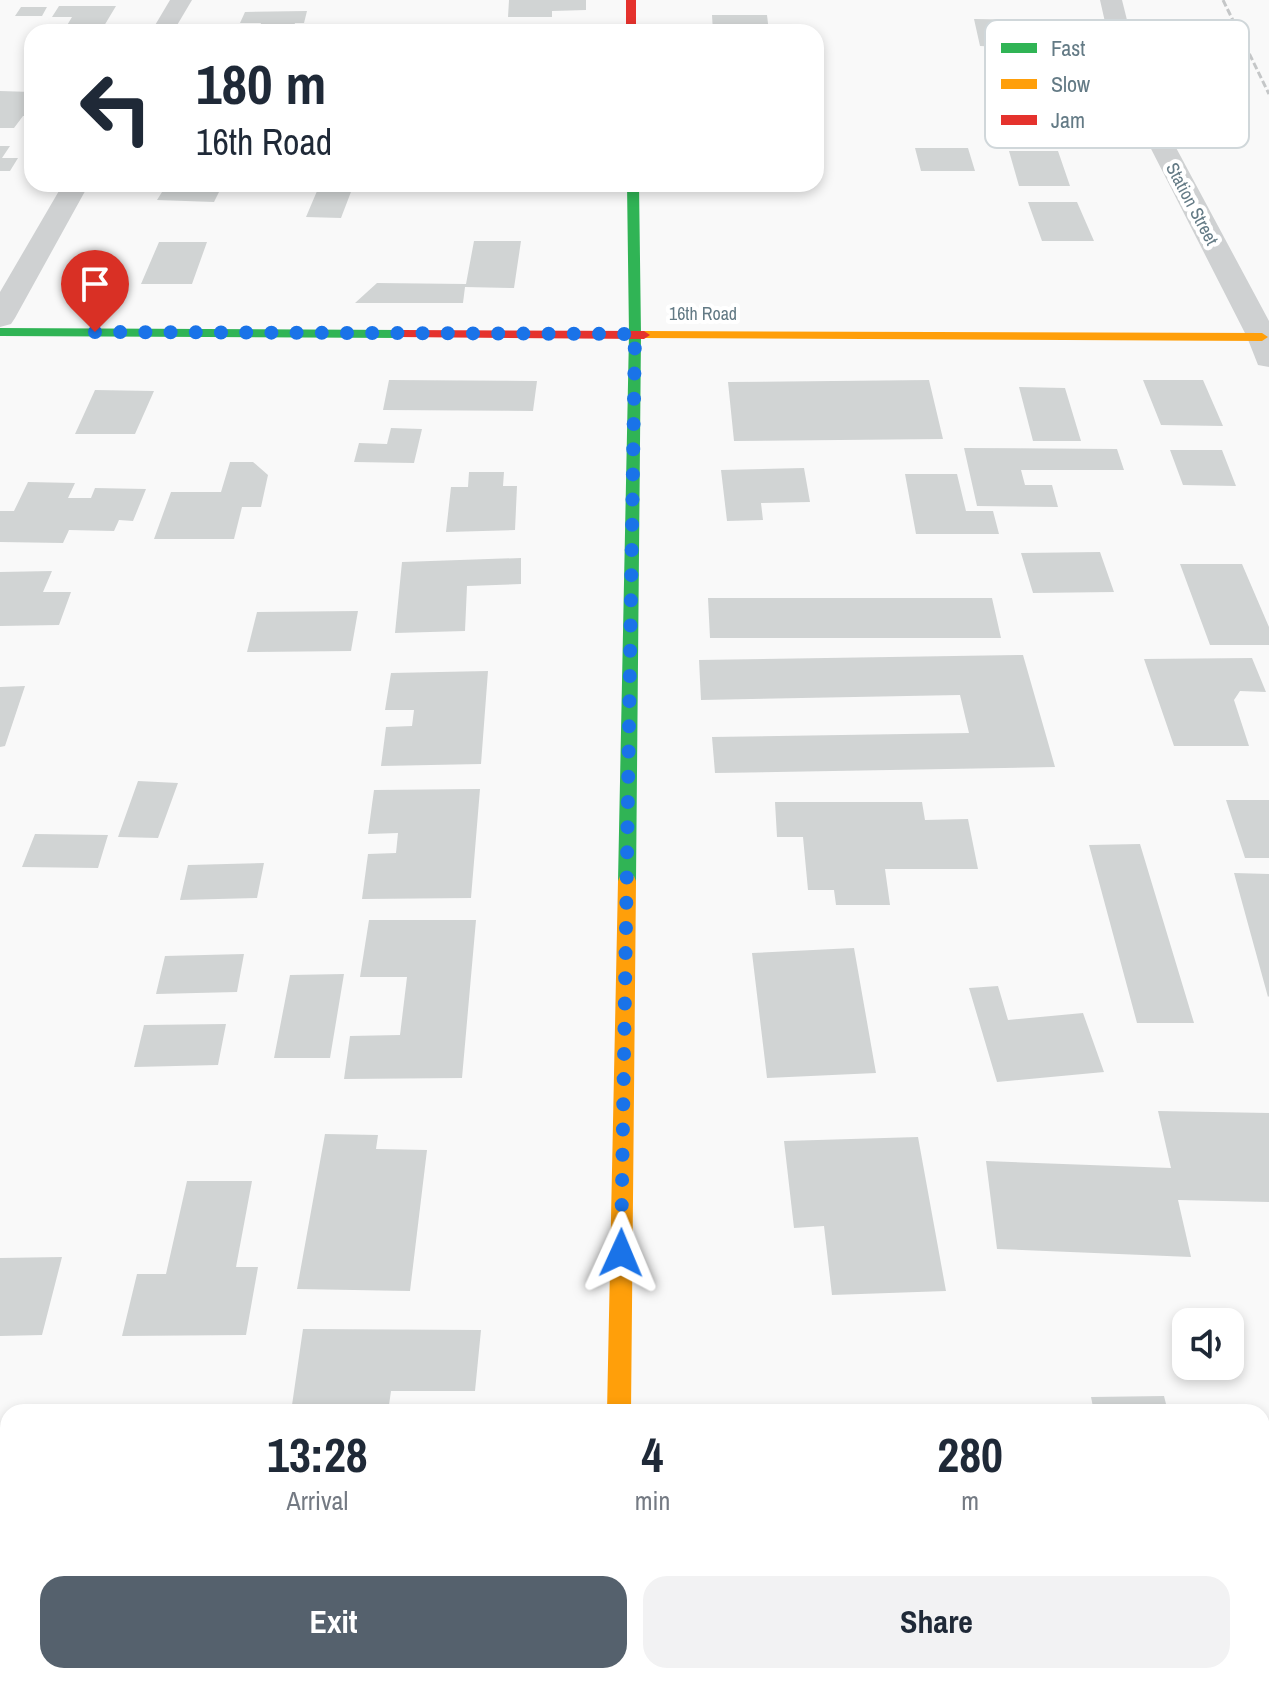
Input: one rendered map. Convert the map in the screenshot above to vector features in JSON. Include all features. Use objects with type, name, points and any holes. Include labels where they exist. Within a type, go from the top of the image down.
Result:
[{"type":"main road","points":[[631,0],[631,24]]},
{"type":"main road","points":[[619,1404],[635,334],[633,192]]},
{"type":"main road","name":"16th Road","points":[[0,332],[635,334],[1266,348]]},
{"type":"street","points":[[167,24],[181,0]]},
{"type":"street","name":"Station Street","points":[[1111,0],[1116,20]]},
{"type":"street","name":"Station Street","points":[[1163,148],[1266,348]]},
{"type":"street","points":[[0,318],[71,192]]},
{"type":"building","points":[[509,0],[586,0],[586,10],[552,11],[552,17],[508,17]]},
{"type":"building","points":[[59,6],[116,6],[105,24],[68,24],[72,17],[52,17]]},
{"type":"building","points":[[21,7],[47,7],[42,16],[15,16]]},
{"type":"building","points":[[307,11],[304,23],[295,24],[240,23],[245,12]]},
{"type":"building","points":[[712,15],[767,15],[768,24],[713,24]]},
{"type":"building","points":[[974,19],[1027,20],[985,20],[985,46],[980,46]]},
{"type":"building","points":[[0,91],[24,92],[24,116],[14,128],[0,128]]},
{"type":"building","points":[[0,146],[10,146],[2,158],[18,158],[10,171],[0,171]]},
{"type":"building","points":[[915,148],[968,148],[975,171],[921,171]]},
{"type":"building","points":[[1009,151],[1058,151],[1070,186],[1019,186]]},
{"type":"building","points":[[162,192],[219,192],[214,202],[157,200]]},
{"type":"building","points":[[317,192],[351,192],[341,218],[306,217]]},
{"type":"building","points":[[1028,202],[1077,202],[1094,241],[1042,241]]},
{"type":"building","points":[[474,241],[521,241],[514,288],[465,287],[463,303],[355,303],[377,283],[466,284]]},
{"type":"building","points":[[159,242],[207,242],[192,284],[141,284]]},
{"type":"building","points":[[389,380],[537,381],[533,411],[383,410]]},
{"type":"building","points":[[929,380],[943,439],[734,441],[728,382]]},
{"type":"building","points":[[1143,380],[1203,380],[1223,426],[1161,425]]},
{"type":"building","points":[[1019,387],[1065,388],[1081,441],[1033,441]]},
{"type":"building","points":[[95,390],[154,391],[135,434],[75,434]]},
{"type":"building","points":[[391,428],[422,429],[414,463],[354,462],[359,443],[387,444]]},
{"type":"building","points":[[964,448],[1117,449],[1124,470],[1021,470],[1025,485],[1052,485],[1058,507],[977,506]]},
{"type":"building","points":[[1170,450],[1222,450],[1236,486],[1183,485]]},
{"type":"building","points":[[230,462],[253,462],[268,475],[261,507],[242,507],[234,539],[154,539],[171,492],[221,492]]},
{"type":"building","points":[[804,468],[810,502],[761,503],[763,520],[727,521],[721,470]]},
{"type":"building","points":[[469,472],[504,472],[503,486],[517,486],[515,530],[446,532],[451,487],[468,487]]},
{"type":"building","points":[[905,474],[957,474],[966,511],[993,511],[999,534],[916,534]]},
{"type":"building","points":[[28,482],[75,483],[68,498],[91,498],[95,488],[146,489],[133,521],[119,520],[114,531],[69,530],[63,543],[0,542],[0,511],[14,511]]},
{"type":"building","points":[[1100,552],[1114,592],[1033,593],[1021,553]]},
{"type":"building","points":[[521,558],[521,584],[467,586],[465,631],[395,633],[402,562]]},
{"type":"building","points":[[1180,564],[1242,564],[1269,627],[1269,645],[1210,645]]},
{"type":"building","points":[[52,571],[43,592],[71,592],[59,625],[0,626],[0,572]]},
{"type":"building","points":[[708,598],[992,598],[1001,638],[710,638]]},
{"type":"building","points":[[358,611],[351,651],[247,652],[257,612]]},
{"type":"building","points":[[1023,655],[1055,767],[715,773],[712,737],[969,733],[960,695],[701,700],[699,660]]},
{"type":"building","points":[[1252,658],[1266,692],[1240,691],[1234,700],[1249,746],[1174,746],[1144,659]]},
{"type":"building","points":[[488,671],[481,764],[381,766],[386,727],[412,726],[414,710],[385,710],[391,673]]},
{"type":"building","points":[[25,686],[5,746],[0,747],[0,687]]},
{"type":"building","points":[[138,781],[178,783],[158,838],[118,837]]},
{"type":"building","points":[[480,789],[471,898],[362,899],[368,854],[396,853],[398,833],[368,834],[374,790]]},
{"type":"building","points":[[1226,800],[1269,800],[1269,858],[1245,858]]},
{"type":"building","points":[[775,802],[922,802],[925,820],[968,819],[978,869],[885,869],[890,905],[836,905],[834,890],[808,890],[803,837],[777,837]]},
{"type":"building","points":[[35,834],[108,835],[98,868],[22,867]]},
{"type":"building","points":[[1140,844],[1194,1023],[1137,1023],[1089,845]]},
{"type":"building","points":[[264,863],[257,898],[180,900],[188,865]]},
{"type":"building","points":[[1234,873],[1269,874],[1268,997]]},
{"type":"building","points":[[369,920],[476,920],[462,1078],[344,1079],[350,1036],[400,1035],[407,977],[360,977]]},
{"type":"building","points":[[854,948],[876,1073],[767,1078],[752,953]]},
{"type":"building","points":[[244,954],[237,992],[156,994],[165,956]]},
{"type":"building","points":[[344,974],[330,1058],[274,1058],[290,975]]},
{"type":"building","points":[[998,986],[1008,1020],[1083,1013],[1104,1072],[997,1082],[969,988]]},
{"type":"building","points":[[226,1024],[218,1065],[134,1067],[144,1025]]},
{"type":"building","points":[[1158,1111],[1269,1113],[1269,1202],[1178,1200],[1191,1257],[997,1249],[986,1161],[1171,1168]]},
{"type":"building","points":[[325,1134],[378,1135],[376,1149],[427,1150],[410,1291],[297,1289]]},
{"type":"building","points":[[918,1137],[946,1291],[832,1295],[824,1226],[794,1228],[784,1141]]},
{"type":"building","points":[[187,1181],[252,1181],[236,1267],[258,1267],[246,1335],[122,1336],[137,1274],[166,1274]]},
{"type":"building","points":[[62,1257],[42,1335],[0,1336],[0,1258]]},
{"type":"building","points":[[303,1329],[481,1330],[475,1391],[391,1391],[389,1404],[292,1404]]},
{"type":"building","points":[[1164,1396],[1166,1404],[1092,1404],[1091,1397]]},
{"type":"railway","points":[[1223,0],[1233,20]]},
{"type":"railway","points":[[1249,53],[1269,94]]},
{"type":"traffic: fast","points":[[627,881],[635,334],[633,192]]},
{"type":"traffic: fast","points":[[0,332],[401,334]]},
{"type":"traffic: slow","points":[[644,335],[1262,337]]},
{"type":"traffic: slow","points":[[619,1404],[627,881]]},
{"type":"traffic: jam","points":[[631,0],[631,24]]},
{"type":"traffic: jam","points":[[401,334],[644,335]]},
{"type":"route","points":[[95,332],[635,334],[621,1253]]}]
